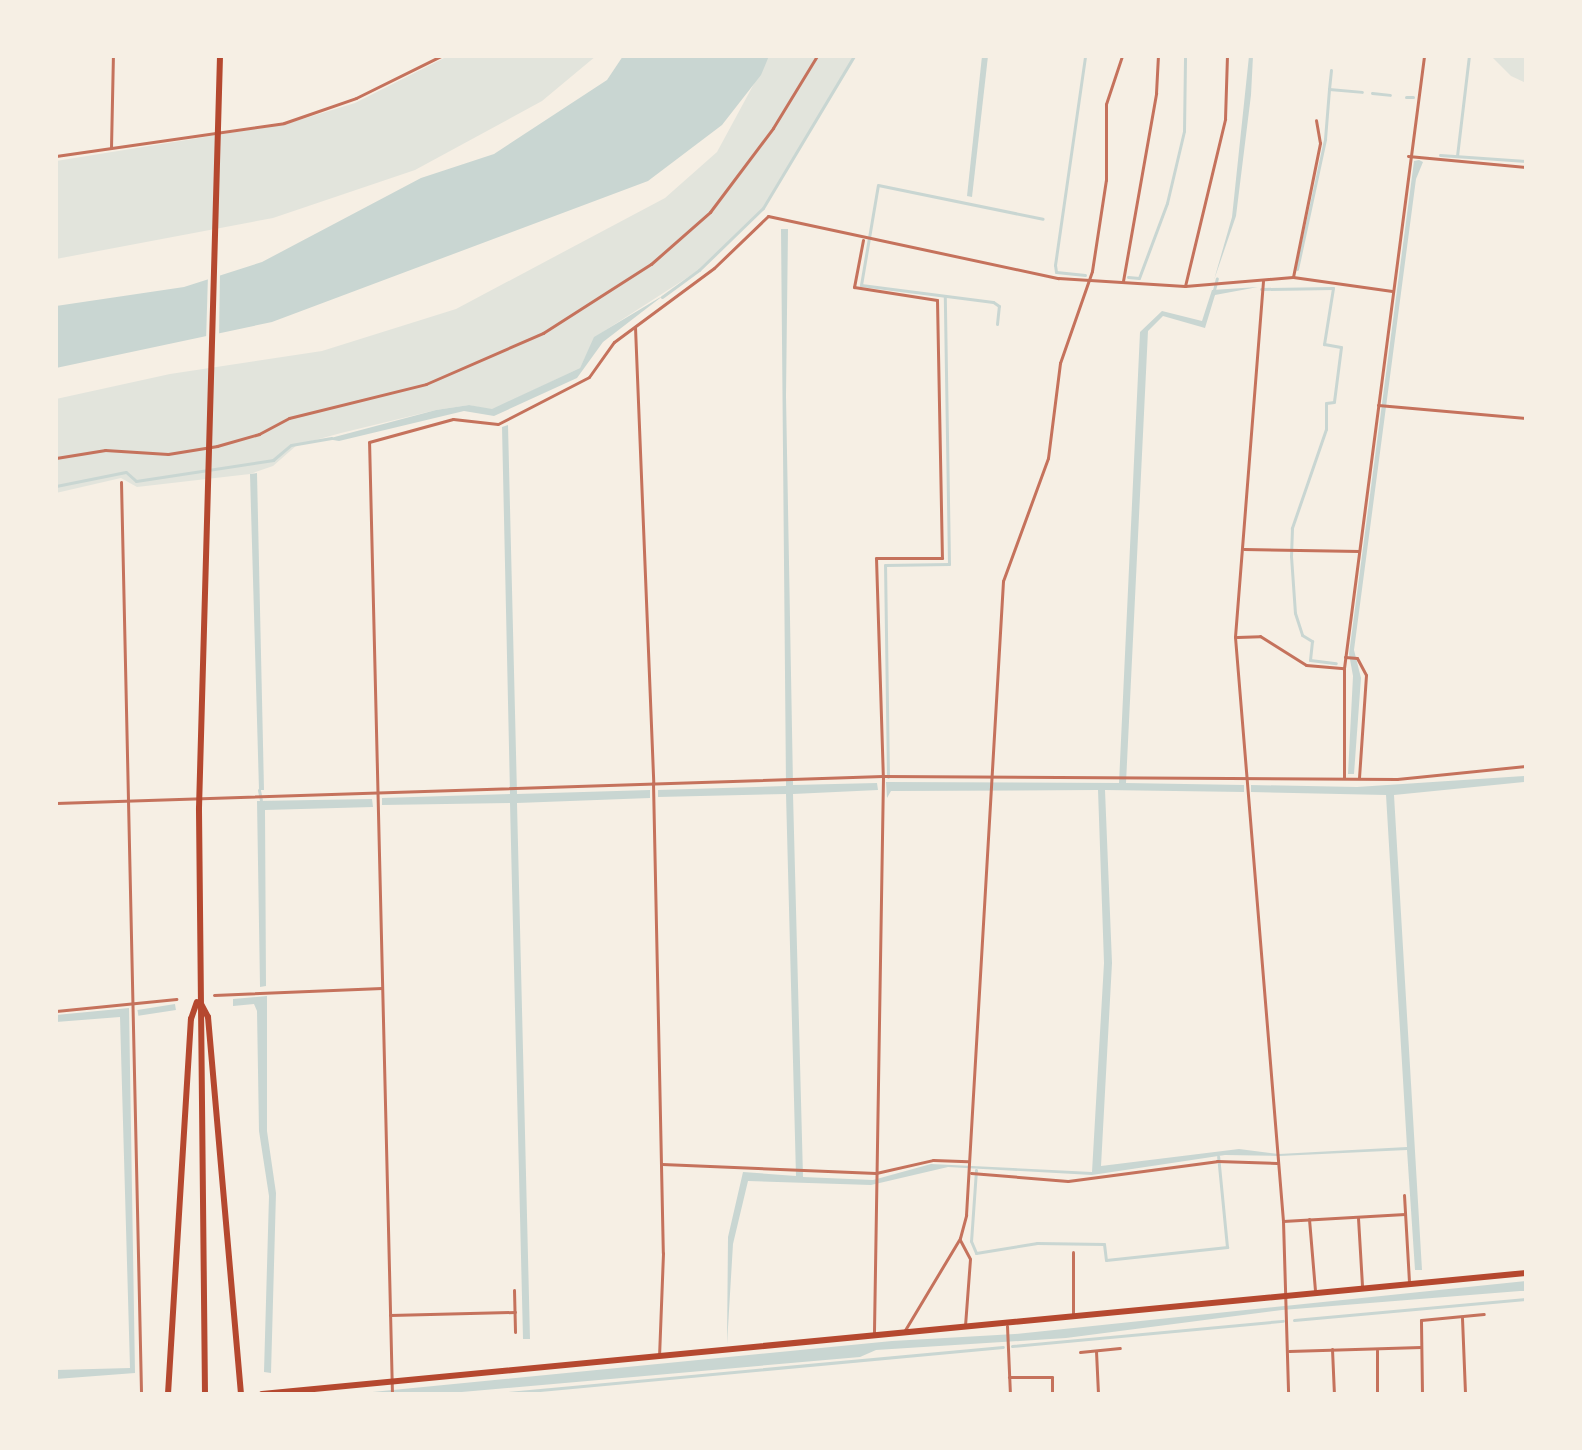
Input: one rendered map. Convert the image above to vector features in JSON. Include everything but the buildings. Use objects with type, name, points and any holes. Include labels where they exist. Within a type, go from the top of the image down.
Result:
[{"type":"main road","points":[[204,1390],[198,999],[199,808],[220,56]]},
{"type":"main road","points":[[168,1394],[189,1034],[198,999]]},
{"type":"main road","points":[[198,999],[208,1017],[241,1394]]},
{"type":"main road","points":[[262,1394],[391,1385],[659,1355],[904,1333],[1008,1330],[1073,1318],[1315,1291],[1526,1273]]},
{"type":"street","points":[[111,148],[113,56]]},
{"type":"street","points":[[56,156],[284,123],[356,98],[441,56]]},
{"type":"street","points":[[56,458],[105,450],[168,454],[217,446],[259,434],[289,418],[426,384],[543,333],[651,264],[710,212],[773,128],[817,56]]},
{"type":"street","points":[[904,1333],[960,1238],[974,1173],[970,1161],[1003,581],[1048,458],[1060,363],[1092,271],[1106,180],[1106,104],[1122,56]]},
{"type":"street","points":[[1123,281],[1156,93],[1158,56]]},
{"type":"street","points":[[1185,286],[1225,119],[1227,56]]},
{"type":"street","points":[[1344,778],[1345,657],[1424,56]]},
{"type":"street","points":[[1293,277],[1320,143],[1316,120]]},
{"type":"street","points":[[1410,157],[1526,167]]},
{"type":"street","points":[[392,1394],[369,442],[453,419],[498,424],[589,377],[614,342],[714,268],[768,216],[864,239],[1089,281],[1210,286],[1293,277],[1392,291]]},
{"type":"street","points":[[864,239],[854,287],[937,300],[942,558],[876,558],[883,792],[874,1337]]},
{"type":"street","points":[[1263,282],[1235,637],[1283,1221],[1288,1394]]},
{"type":"street","points":[[635,327],[653,785],[662,1164],[659,1355]]},
{"type":"street","points":[[1378,405],[1526,418]]},
{"type":"street","points":[[121,482],[141,1394]]},
{"type":"street","points":[[1244,549],[1359,551]]},
{"type":"street","points":[[1235,637],[1260,636],[1306,665],[1344,668]]},
{"type":"street","points":[[1345,657],[1357,658],[1366,675],[1359,778]]},
{"type":"street","points":[[56,803],[785,779],[994,775],[1359,778],[1526,766]]},
{"type":"street","points":[[214,995],[383,988]]},
{"type":"street","points":[[56,1011],[176,999]]},
{"type":"street","points":[[662,1164],[794,1170],[876,1178],[933,1160],[970,1161]]},
{"type":"street","points":[[974,1173],[1091,1180],[1217,1161],[1277,1161]]},
{"type":"street","points":[[1404,1195],[1409,1282]]},
{"type":"street","points":[[1283,1221],[1405,1214]]},
{"type":"street","points":[[1358,1217],[1362,1286]]},
{"type":"street","points":[[1309,1219],[1315,1291]]},
{"type":"street","points":[[960,1238],[970,1259],[964,1329]]},
{"type":"street","points":[[1073,1252],[1073,1318]]},
{"type":"street","points":[[514,1290],[515,1332]]},
{"type":"street","points":[[390,1315],[515,1312]]},
{"type":"street","points":[[1422,1394],[1421,1320],[1484,1314]]},
{"type":"street","points":[[1462,1316],[1465,1394]]},
{"type":"street","points":[[1008,1330],[1010,1394]]},
{"type":"street","points":[[1288,1351],[1421,1347]]},
{"type":"street","points":[[1080,1352],[1120,1348]]},
{"type":"street","points":[[1377,1348],[1377,1394]]},
{"type":"street","points":[[1332,1349],[1334,1394]]},
{"type":"street","points":[[1096,1351],[1098,1394]]},
{"type":"street","points":[[1009,1377],[1052,1377],[1052,1394]]},
{"type":"shaded area","points":[[448,56],[596,56],[542,101],[415,170],[273,218],[56,259],[56,161],[286,124],[355,103]]},
{"type":"shaded area","points":[[623,56],[769,56],[761,75],[722,125],[648,181],[272,322],[56,368],[56,306],[184,287],[262,262],[421,178],[494,154],[607,80]]},
{"type":"shaded area","points":[[769,56],[854,56],[763,208],[699,270],[595,337],[580,368],[492,410],[469,405],[436,410],[297,445],[273,466],[250,474],[137,487],[121,478],[56,493],[56,399],[170,374],[322,351],[456,309],[665,198],[717,152]]},
{"type":"shaded area","points":[[982,56],[988,56],[972,197],[967,196]]},
{"type":"shaded area","points":[[1249,56],[1253,56],[1251,95],[1236,216],[1214,280],[1232,217]]},
{"type":"shaded area","points":[[1491,56],[1526,56],[1526,83],[1511,76]]},
{"type":"shaded area","points":[[1414,161],[1423,162],[1416,179],[1354,650],[1361,678],[1354,774],[1348,774],[1353,676],[1349,654]]},
{"type":"shaded area","points":[[781,229],[788,229],[786,396],[793,785],[877,783],[878,790],[793,794],[803,1177],[873,1180],[931,1164],[1092,1172],[1104,963],[1098,790],[891,791],[887,798],[886,782],[1119,783],[1140,332],[1162,311],[1202,321],[1212,290],[1258,287],[1215,295],[1205,328],[1163,316],[1148,331],[1126,783],[1244,785],[1244,792],[1105,790],[1112,963],[1101,1166],[1239,1149],[1279,1154],[1407,1147],[1386,795],[1251,792],[1251,785],[1357,787],[1524,776],[1524,782],[1394,795],[1422,1270],[1415,1270],[1407,1150],[1279,1156],[1225,1155],[1092,1175],[948,1167],[871,1185],[748,1181],[733,1244],[727,1344],[728,1237],[743,1172],[796,1176],[786,794],[658,797],[658,790],[786,786]]},
{"type":"shaded area","points":[[664,295],[603,342],[577,378],[494,416],[464,411],[339,441],[327,439],[436,410],[469,405],[492,409],[580,368],[594,337]]},
{"type":"shaded area","points":[[508,425],[517,794],[650,790],[650,798],[517,803],[530,1339],[523,1339],[510,803],[382,805],[382,798],[510,794],[502,427]]},
{"type":"shaded area","points":[[257,473],[264,790],[259,790],[250,474]]},
{"type":"shaded area","points":[[372,799],[373,807],[265,810],[266,986],[260,987],[257,801]]},
{"type":"shaded area","points":[[267,996],[267,1131],[276,1193],[271,1373],[264,1372],[269,1196],[259,1131],[257,1011],[254,1004],[233,1006],[233,999]]},
{"type":"shaded area","points":[[175,1004],[176,1010],[138,1016],[137,1010]]},
{"type":"shaded area","points":[[129,1008],[135,1373],[56,1379],[56,1370],[130,1368],[120,1017],[56,1022],[56,1015]]},
{"type":"shaded area","points":[[1526,1281],[1526,1291],[1282,1310],[1066,1338],[876,1350],[860,1357],[439,1394],[352,1394],[892,1341],[1015,1334]]},
{"type":"pier","points":[[220,271],[219,339],[206,342],[208,275]]},
{"type":"waterway","points":[[662,297],[699,270],[763,208],[854,56]]},
{"type":"waterway","points":[[1085,56],[1055,265],[1056,272],[1085,275]]},
{"type":"waterway","points":[[1128,277],[1139,278],[1167,203],[1184,131],[1185,56]]},
{"type":"waterway","points":[[1457,156],[1469,56]]},
{"type":"waterway","points":[[1329,89],[1331,70]]},
{"type":"waterway","points":[[1297,269],[1325,139],[1329,89],[1362,92]]},
{"type":"waterway","points":[[1372,93],[1390,95]]},
{"type":"waterway","points":[[1406,97],[1413,97]]},
{"type":"waterway","points":[[1440,155],[1526,161]]},
{"type":"waterway","points":[[997,324],[999,306],[993,302],[861,285],[878,185],[1043,219]]},
{"type":"waterway","points":[[1213,294],[1217,278]]},
{"type":"waterway","points":[[1261,289],[1333,288],[1324,344],[1341,347],[1334,402],[1326,403],[1326,429],[1292,528],[1291,556],[1295,613],[1302,635],[1312,641],[1310,660],[1336,663]]},
{"type":"waterway","points":[[888,777],[885,565],[949,564],[945,296]]},
{"type":"waterway","points":[[56,486],[126,472],[136,481],[273,460],[291,445],[331,438]]},
{"type":"waterway","points":[[259,790],[261,800]]},
{"type":"waterway","points":[[976,1170],[971,1241],[976,1253],[1037,1243],[1104,1244],[1106,1260],[1227,1247],[1218,1156]]},
{"type":"waterway","points":[[1294,1320],[1526,1299]]},
{"type":"waterway","points":[[1012,1346],[1283,1321]]},
{"type":"waterway","points":[[496,1394],[1003,1347]]}]
